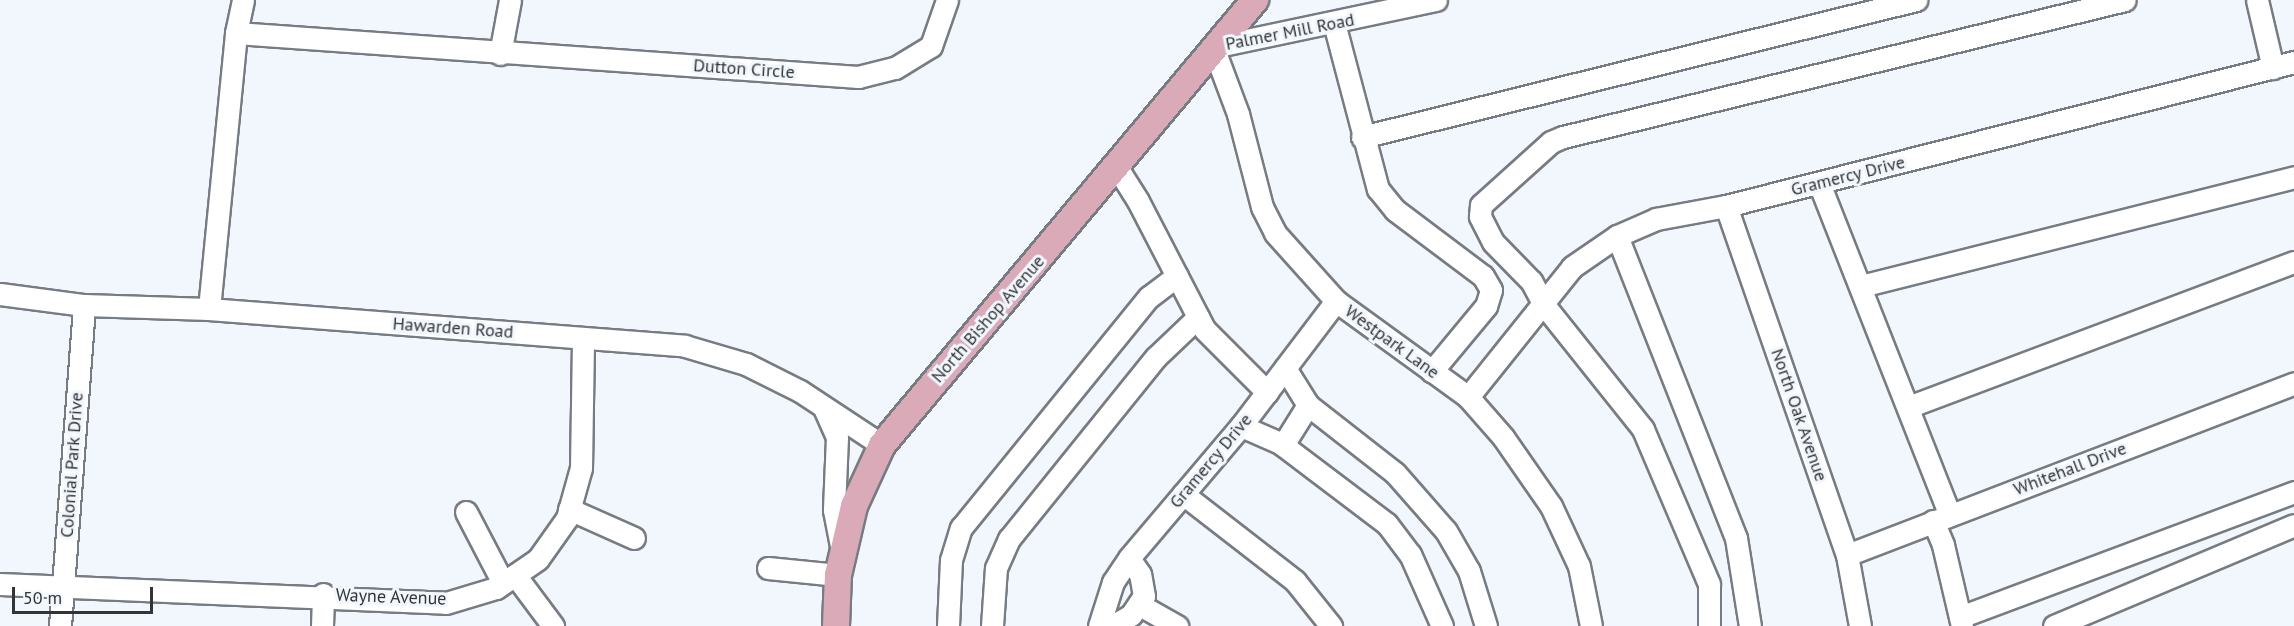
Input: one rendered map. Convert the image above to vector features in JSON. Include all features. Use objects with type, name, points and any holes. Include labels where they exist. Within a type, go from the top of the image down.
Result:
[{"type":"main road","points":[[1213,47],[1241,0]]},
{"type":"main road","points":[[1213,47],[1255,0]]},
{"type":"main road","name":"North Bishop Avenue","points":[[836,626],[840,565],[854,506],[882,445],[1213,47]]},
{"type":"street","points":[[209,309],[236,33],[243,0]]},
{"type":"street","points":[[500,54],[510,0]]},
{"type":"street","name":"Dutton Circle","points":[[236,33],[500,54],[858,77],[896,68],[931,46],[947,0]]},
{"type":"street","name":"Palmer Mill Road","points":[[1213,47],[1335,23],[1405,3],[1436,0]]},
{"type":"street","points":[[1362,137],[1916,0]]},
{"type":"street","points":[[1709,626],[1709,584],[1643,429],[1543,302],[1531,281],[1493,242],[1480,216],[1481,206],[1490,195],[1551,142],[1591,129],[2125,0]]},
{"type":"street","points":[[2257,0],[2273,68]]},
{"type":"street","points":[[1335,23],[1362,137],[1378,189],[1395,210],[1483,276],[1491,290],[1486,306],[1432,371]]},
{"type":"street","name":"Westpark Lane","points":[[1213,47],[1238,114],[1262,207],[1292,256],[1336,302],[1468,397],[1538,483],[1579,566],[1591,626]]},
{"type":"street","name":"Gramercy Drive","points":[[1468,397],[1572,267],[1617,236],[1656,219],[1726,206],[2294,62]]},
{"type":"street","points":[[1116,166],[1178,276],[1198,317],[1224,352],[1267,392]]},
{"type":"street","points":[[1861,286],[2294,177]]},
{"type":"street","points":[[1819,183],[1908,406],[1941,518],[1943,545],[1961,622],[2294,492]]},
{"type":"street","name":"North Oak Avenue","points":[[1726,206],[1847,555],[1860,626]]},
{"type":"street","points":[[1617,236],[1736,537],[1750,626]]},
{"type":"street","points":[[1908,406],[2294,262]]},
{"type":"street","points":[[948,626],[951,560],[961,528],[1149,297],[1178,276]]},
{"type":"street","name":"Hawarden Road","points":[[0,294],[84,305],[209,309],[685,346],[746,364],[824,408],[882,445]]},
{"type":"street","name":"Gramercy Drive","points":[[1099,626],[1113,582],[1129,558],[1241,426],[1336,302]]},
{"type":"street","name":"Colonial Park Drive","points":[[60,626],[84,305]]},
{"type":"street","points":[[992,626],[996,568],[1009,539],[1156,357],[1198,317]]},
{"type":"street","name":"Wayne Avenue","points":[[0,584],[63,588],[323,594],[446,603],[509,579],[538,559],[569,509],[581,468],[583,338]]},
{"type":"street","points":[[1285,368],[1308,405],[1395,473],[1446,531],[1469,571],[1486,626]]},
{"type":"street","name":"Whitehall Drive","points":[[1847,555],[2294,383]]},
{"type":"street","points":[[1283,445],[1308,405]]},
{"type":"street","points":[[768,568],[840,565],[834,510],[837,437],[824,408]]},
{"type":"street","points":[[1241,426],[1283,445],[1400,537],[1442,626]]},
{"type":"street","points":[[1183,494],[1294,581],[1330,626]]},
{"type":"street","points":[[569,509],[634,537]]},
{"type":"street","points":[[466,512],[509,579],[553,626]]},
{"type":"street","points":[[2054,626],[2294,525]]},
{"type":"street","points":[[1112,626],[1140,606],[1144,587],[1140,574],[1129,558]]},
{"type":"street","points":[[322,626],[323,594]]},
{"type":"street","points":[[1140,606],[1177,626]]}]
